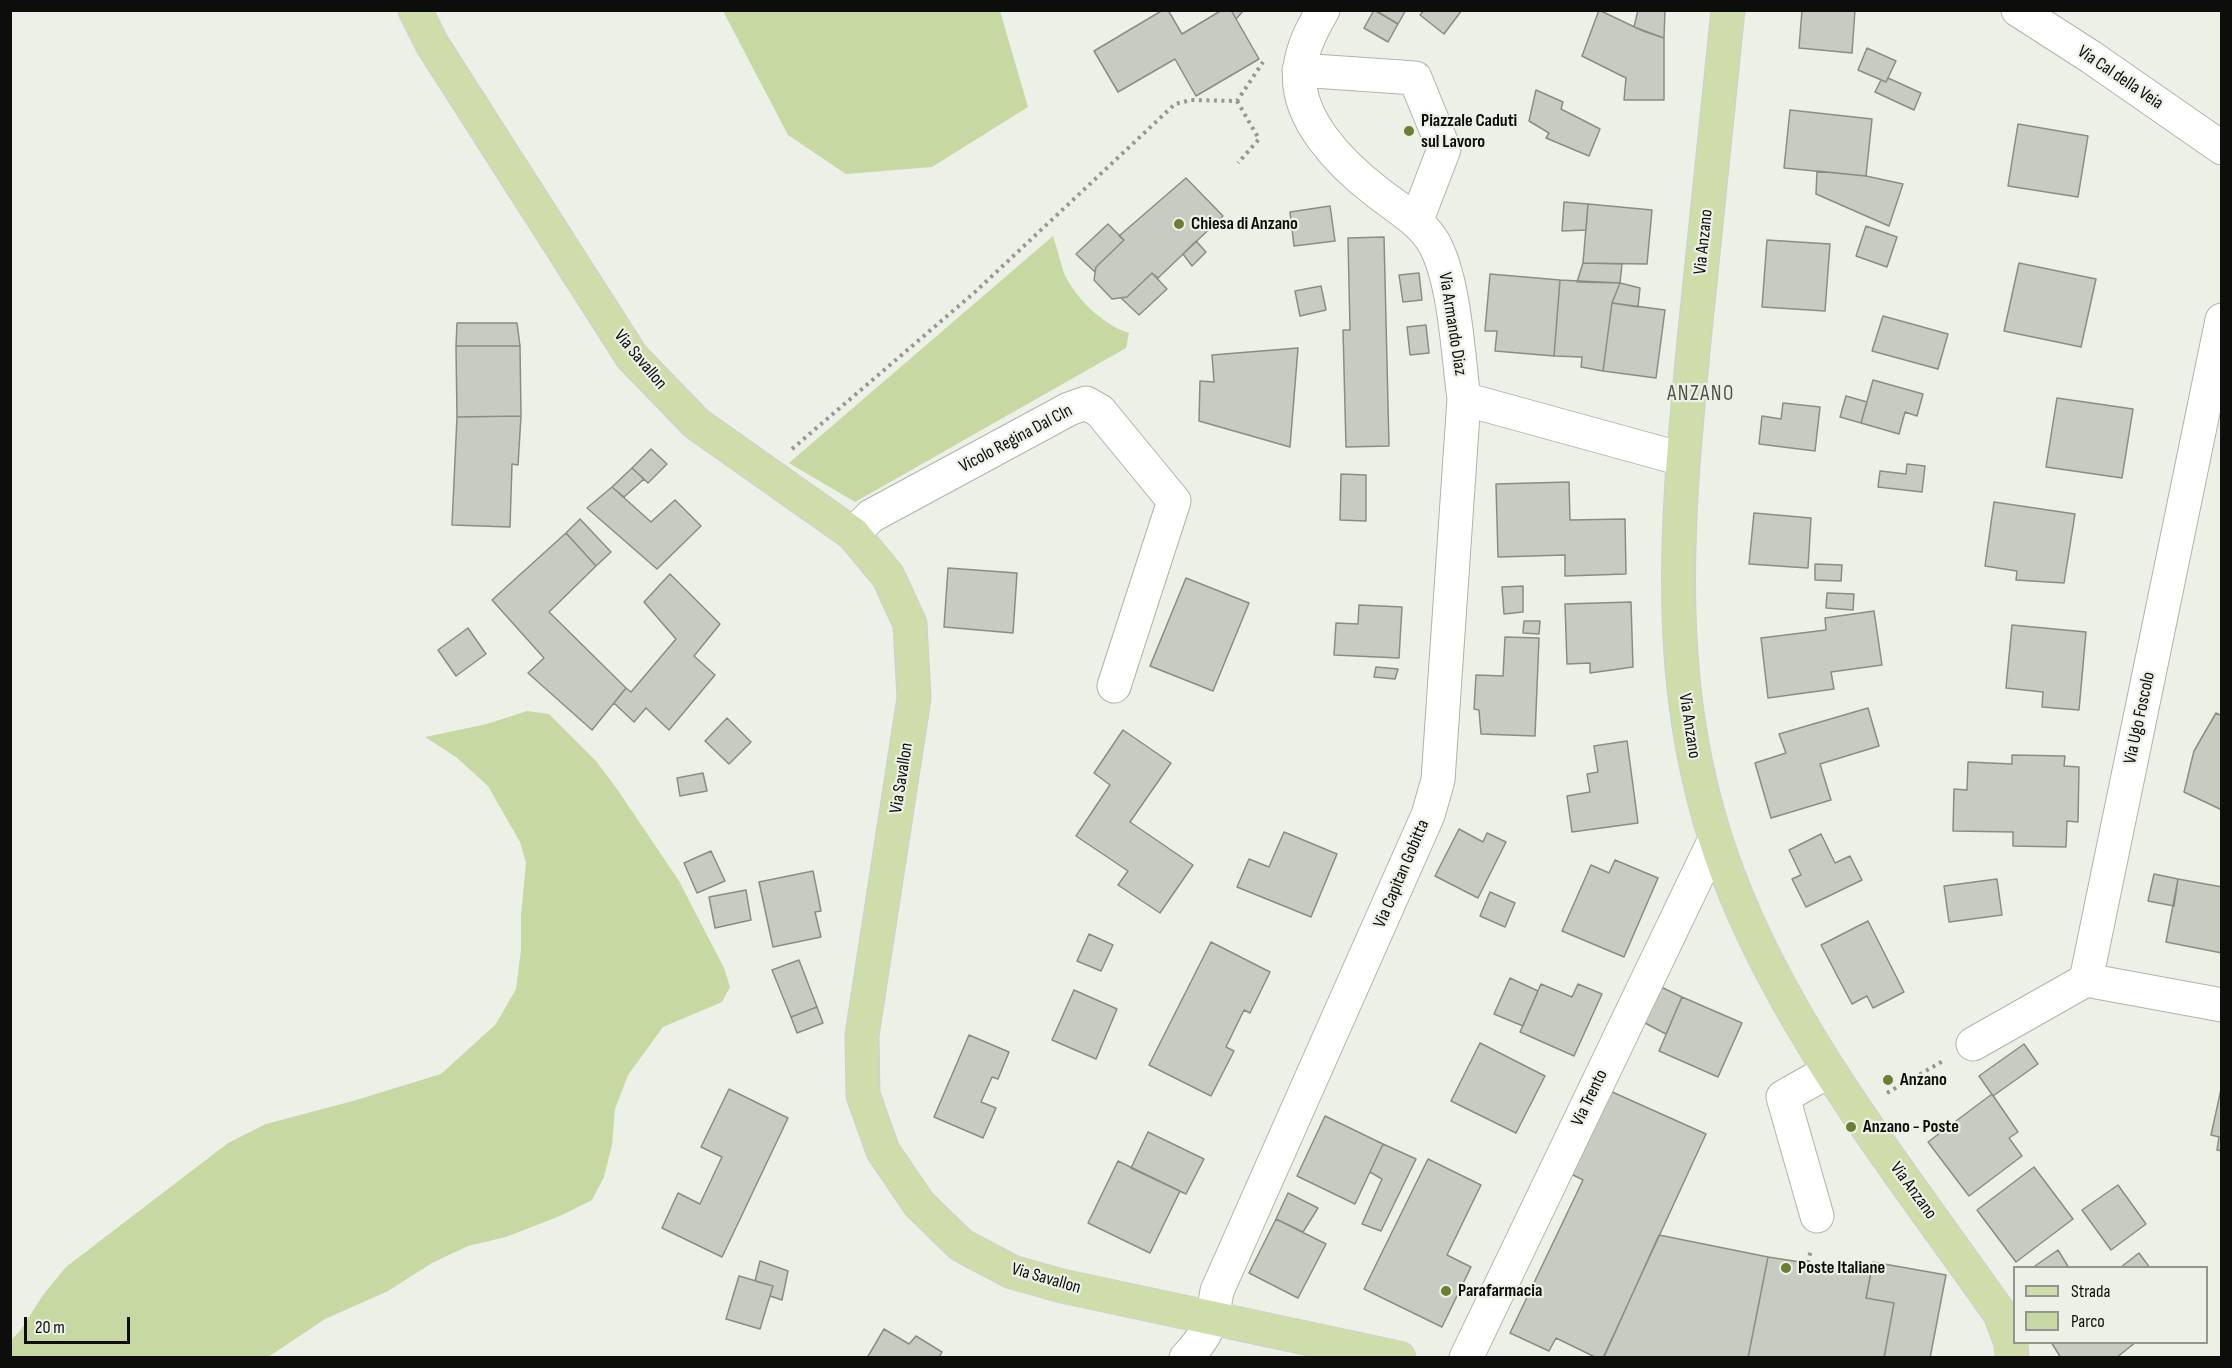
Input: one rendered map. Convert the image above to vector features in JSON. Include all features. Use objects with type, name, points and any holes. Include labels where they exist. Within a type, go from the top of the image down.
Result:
[{"type":"main road","name":"Via Savallon","points":[[415,10],[438,54],[632,357],[697,424],[853,534],[888,576],[910,624],[914,698],[862,1035],[863,1095],[883,1151],[919,1204],[961,1245],[1012,1272],[1399,1358]]},
{"type":"main road","name":"Via Anzano","points":[[1728,10],[1682,459],[1678,536],[1679,649],[1690,742],[1700,793],[1715,839],[1749,926],[1773,974],[1829,1071],[2007,1324],[2012,1358]]},
{"type":"main road","points":[[2023,1344],[2033,1358]]},
{"type":"street","name":"Via Armando Diaz","points":[[1323,10],[1309,34],[1299,70],[1302,90],[1313,125],[1341,162],[1416,222],[1433,243],[1446,273],[1464,399],[1682,459]]},
{"type":"street","name":"Via Cal della Veia","points":[[2018,10],[2091,57],[2222,148]]},
{"type":"street","points":[[1299,70],[1415,78],[1444,149],[1416,222]]},
{"type":"street","name":"Via Ugo Foscolo","points":[[2086,980],[2222,320]]},
{"type":"street","name":"Via Capitan Gobitta","points":[[1213,1318],[1216,1291],[1423,826],[1438,780],[1464,399]]},
{"type":"street","name":"Vicolo Regina Dal CIn","points":[[853,534],[871,516],[1069,409],[1086,403],[1100,411],[1174,501],[1114,686]]},
{"type":"street","name":"Via Trento","points":[[1466,1358],[1715,839]]},
{"type":"street","points":[[1973,1044],[2086,980],[2222,1005]]},
{"type":"street","points":[[1817,1216],[1784,1097],[1829,1071]]},
{"type":"street","points":[[1186,1358],[1203,1340],[1213,1318]]},
{"type":"path","points":[[1237,101],[1268,54]]},
{"type":"path","points":[[766,471],[975,292],[1175,104],[1191,100],[1237,101]]},
{"type":"path","points":[[1237,101],[1259,139],[1238,163]]},
{"type":"path","points":[[1879,1098],[1973,1044]]},
{"type":"green space","points":[[723,11],[1000,11],[1028,107],[932,167],[846,174],[788,135]]},
{"type":"green space","points":[[1053,236],[1064,273],[1075,292],[1109,324],[1129,333],[1126,348],[855,502],[789,463]]},
{"type":"green space","points":[[527,711],[549,714],[596,761],[617,789],[679,881],[724,968],[730,987],[722,1002],[663,1027],[628,1075],[615,1109],[612,1145],[604,1177],[592,1200],[560,1216],[506,1237],[468,1246],[432,1263],[388,1291],[325,1319],[268,1357],[11,1357],[11,1340],[66,1267],[228,1143],[266,1124],[441,1074],[496,1024],[516,989],[521,950],[521,915],[526,863],[520,842],[488,786],[456,757],[425,737],[487,724]]},
{"type":"building","points":[[1163,10],[1168,10],[1182,34],[1222,10],[1231,10],[1259,59],[1196,96],[1175,59],[1118,92],[1094,51]]},
{"type":"building","points":[[1231,10],[1244,10],[1236,19]]},
{"type":"building","points":[[1374,10],[1398,24],[1388,42],[1364,28]]},
{"type":"building","points":[[1375,10],[1406,10],[1398,24]]},
{"type":"building","points":[[1424,10],[1462,10],[1444,34],[1420,15]]},
{"type":"building","points":[[1599,10],[1643,31],[1664,38],[1664,100],[1624,100],[1626,78],[1582,56]]},
{"type":"building","points":[[1638,10],[1665,10],[1664,38],[1634,27]]},
{"type":"building","points":[[1802,10],[1855,10],[1852,53],[1799,48]]},
{"type":"building","points":[[1867,48],[1896,61],[1886,82],[1858,70]]},
{"type":"building","points":[[1888,78],[1921,93],[1914,110],[1875,92],[1881,80],[1886,82]]},
{"type":"building","points":[[1536,90],[1563,102],[1561,109],[1600,129],[1589,156],[1546,138],[1549,133],[1529,121]]},
{"type":"building","points":[[1790,110],[1872,119],[1866,176],[1784,168]]},
{"type":"building","points":[[2018,124],[2088,136],[2078,197],[2008,186]]},
{"type":"building","points":[[1817,171],[1866,176],[1903,184],[1889,226],[1816,194]]},
{"type":"building","points":[[1186,178],[1223,216],[1158,278],[1152,273],[1127,297],[1112,299],[1094,280],[1096,267],[1124,240],[1119,236]]},
{"type":"building","points":[[1564,202],[1588,204],[1586,230],[1562,231]]},
{"type":"building","points":[[1588,204],[1652,210],[1647,264],[1583,263]]},
{"type":"building","points":[[1330,206],[1335,241],[1294,246],[1290,212]]},
{"type":"building","points":[[1108,224],[1124,240],[1096,267],[1095,272],[1076,254]]},
{"type":"building","points":[[1866,226],[1897,237],[1887,267],[1856,256]]},
{"type":"building","points":[[1384,237],[1389,446],[1346,447],[1343,330],[1350,330],[1348,238]]},
{"type":"building","points":[[1767,240],[1830,244],[1825,311],[1762,307]]},
{"type":"building","points":[[1196,241],[1206,252],[1192,266],[1183,254]]},
{"type":"building","points":[[1583,263],[1622,264],[1620,283],[1577,282]]},
{"type":"building","points":[[2019,263],[2096,279],[2081,347],[2004,331]]},
{"type":"building","points":[[1152,273],[1167,289],[1139,315],[1121,298],[1127,297]]},
{"type":"building","points":[[1419,273],[1422,300],[1403,302],[1399,275]]},
{"type":"building","points":[[1490,274],[1560,280],[1554,356],[1495,351],[1497,331],[1485,331]]},
{"type":"building","points":[[1560,280],[1620,283],[1612,303],[1603,371],[1581,367],[1582,357],[1554,356]]},
{"type":"building","points":[[1620,283],[1640,288],[1638,307],[1612,303]]},
{"type":"building","points":[[1321,286],[1326,310],[1300,316],[1295,291]]},
{"type":"building","points":[[1612,303],[1665,310],[1656,378],[1603,371]]},
{"type":"building","points":[[1883,316],[1948,334],[1938,369],[1872,351]]},
{"type":"building","points":[[457,323],[517,323],[520,346],[456,346]]},
{"type":"building","points":[[1426,325],[1429,353],[1410,355],[1407,327]]},
{"type":"building","points":[[456,346],[520,346],[521,416],[457,417]]},
{"type":"building","points":[[1298,348],[1290,447],[1199,421],[1200,381],[1214,382],[1212,355]]},
{"type":"building","points":[[1873,380],[1923,394],[1917,416],[1905,412],[1899,434],[1861,423]]},
{"type":"building","points":[[1846,396],[1867,402],[1861,423],[1840,417]]},
{"type":"building","points":[[2057,398],[2133,409],[2122,478],[2046,467]]},
{"type":"building","points":[[1783,403],[1820,407],[1815,451],[1759,444],[1762,416],[1781,419]]},
{"type":"building","points":[[521,416],[518,465],[512,464],[510,527],[452,525],[457,417]]},
{"type":"building","points":[[651,449],[667,464],[648,483],[632,468]]},
{"type":"building","points":[[1907,464],[1925,466],[1922,492],[1878,487],[1880,471],[1906,474]]},
{"type":"building","points":[[632,468],[644,479],[624,497],[612,487]]},
{"type":"building","points":[[1341,474],[1366,475],[1366,521],[1340,520]]},
{"type":"building","points":[[1569,482],[1570,520],[1625,519],[1626,574],[1565,576],[1565,555],[1498,557],[1496,484]]},
{"type":"building","points":[[612,487],[651,522],[675,500],[701,526],[657,569],[587,508]]},
{"type":"building","points":[[1994,502],[2075,514],[2064,583],[2016,580],[2017,571],[1985,566]]},
{"type":"building","points":[[1754,513],[1811,518],[1808,568],[1749,564]]},
{"type":"building","points":[[580,519],[611,552],[596,566],[566,533]]},
{"type":"building","points":[[566,533],[596,566],[549,612],[626,688],[592,730],[528,673],[544,658],[492,600]]},
{"type":"building","points":[[1815,564],[1842,565],[1841,581],[1815,580]]},
{"type":"building","points":[[948,568],[1017,573],[1013,633],[944,627]]},
{"type":"building","points":[[670,574],[720,624],[694,656],[715,675],[669,730],[646,708],[634,722],[614,703],[626,688],[631,692],[676,639],[644,602]]},
{"type":"building","points":[[1186,578],[1249,603],[1213,691],[1150,666]]},
{"type":"building","points":[[1523,586],[1523,612],[1504,614],[1502,587]]},
{"type":"building","points":[[1827,593],[1854,594],[1853,610],[1826,608]]},
{"type":"building","points":[[1631,602],[1633,667],[1590,673],[1590,663],[1567,664],[1565,604]]},
{"type":"building","points":[[1359,605],[1402,607],[1399,658],[1334,655],[1336,623],[1358,624]]},
{"type":"building","points":[[1874,611],[1882,665],[1831,672],[1834,689],[1768,698],[1761,638],[1826,630],[1825,618]]},
{"type":"building","points":[[1524,621],[1540,621],[1539,634],[1523,633]]},
{"type":"building","points":[[2012,625],[2086,632],[2079,710],[2042,707],[2043,692],[2006,688]]},
{"type":"building","points":[[468,628],[486,654],[456,676],[438,650]]},
{"type":"building","points":[[1505,637],[1539,638],[1535,736],[1481,734],[1479,710],[1474,709],[1476,675],[1503,676]]},
{"type":"building","points":[[1376,667],[1398,669],[1395,679],[1374,677]]},
{"type":"building","points":[[1868,708],[1879,746],[1820,764],[1831,800],[1771,818],[1755,763],[1786,753],[1779,734]]},
{"type":"building","points":[[2216,713],[2222,716],[2222,810],[2184,792],[2194,751]]},
{"type":"building","points":[[727,718],[751,742],[729,764],[705,741]]},
{"type":"building","points":[[1123,730],[1171,763],[1130,822],[1193,865],[1160,913],[1118,885],[1128,871],[1076,836],[1110,785],[1094,773]]},
{"type":"building","points":[[1627,741],[1638,823],[1572,832],[1567,796],[1590,792],[1587,774],[1598,772],[1594,746]]},
{"type":"building","points":[[2012,755],[2065,756],[2064,766],[2079,767],[2078,822],[2067,821],[2066,847],[2013,846],[2013,832],[1953,831],[1954,789],[1967,790],[1968,762],[2012,764]]},
{"type":"building","points":[[703,773],[707,791],[680,796],[677,778]]},
{"type":"building","points":[[1459,829],[1483,842],[1487,833],[1506,842],[1478,898],[1435,876]]},
{"type":"building","points":[[1284,832],[1337,854],[1311,917],[1237,887],[1249,859],[1269,867]]},
{"type":"building","points":[[1821,834],[1835,863],[1850,856],[1862,880],[1806,907],[1792,879],[1801,875],[1789,850]]},
{"type":"building","points":[[711,851],[725,881],[697,893],[684,863]]},
{"type":"building","points":[[1615,860],[1658,878],[1624,957],[1562,931],[1591,865],[1609,873]]},
{"type":"building","points":[[813,871],[821,911],[815,912],[821,937],[773,947],[759,882]]},
{"type":"building","points":[[2154,874],[2178,879],[2174,906],[2148,901]]},
{"type":"building","points":[[1997,879],[2002,915],[1949,922],[1944,886]]},
{"type":"building","points":[[2178,879],[2222,887],[2222,953],[2166,942]]},
{"type":"building","points":[[746,890],[751,920],[715,928],[709,897]]},
{"type":"building","points":[[1490,892],[1515,903],[1505,927],[1480,916]]},
{"type":"building","points":[[1868,921],[1904,992],[1873,1008],[1867,996],[1852,1004],[1821,945]]},
{"type":"building","points":[[1089,934],[1113,945],[1101,971],[1077,961]]},
{"type":"building","points":[[1211,942],[1270,972],[1250,1013],[1244,1010],[1226,1047],[1234,1051],[1211,1096],[1149,1065]]},
{"type":"building","points":[[799,960],[817,1007],[791,1017],[772,970]]},
{"type":"building","points":[[1510,978],[1538,991],[1523,1026],[1494,1014]]},
{"type":"building","points":[[1541,984],[1572,997],[1578,984],[1602,994],[1574,1056],[1520,1032]]},
{"type":"building","points":[[1661,987],[1682,997],[1666,1034],[1645,1023]]},
{"type":"building","points":[[1074,990],[1117,1009],[1096,1059],[1052,1040]]},
{"type":"building","points":[[1682,997],[1742,1023],[1718,1077],[1659,1051]]},
{"type":"building","points":[[817,1007],[823,1023],[797,1033],[791,1017]]},
{"type":"building","points":[[969,1035],[1009,1052],[998,1079],[992,1077],[981,1102],[996,1108],[983,1138],[934,1117]]},
{"type":"building","points":[[1480,1043],[1545,1076],[1516,1133],[1451,1101]]},
{"type":"building","points":[[2024,1044],[2038,1064],[1993,1096],[1979,1076]]},
{"type":"building","points":[[2222,1085],[2222,1151],[2217,1150],[2219,1137],[2211,1135]]},
{"type":"building","points":[[729,1089],[788,1118],[722,1257],[662,1228],[678,1193],[700,1204],[722,1157],[701,1147]]},
{"type":"building","points":[[1610,1091],[1706,1134],[1603,1358],[1597,1358],[1556,1338],[1549,1351],[1510,1333],[1583,1180],[1571,1174]]},
{"type":"building","points":[[1992,1094],[2018,1132],[2009,1138],[2022,1156],[1969,1196],[1928,1142]]},
{"type":"building","points":[[1325,1116],[1383,1144],[1355,1204],[1297,1176]]},
{"type":"building","points":[[1148,1132],[1204,1159],[1186,1194],[1131,1168]]},
{"type":"building","points":[[1383,1144],[1416,1159],[1381,1231],[1362,1224],[1382,1179],[1370,1172]]},
{"type":"building","points":[[1428,1159],[1481,1185],[1447,1255],[1471,1267],[1442,1327],[1364,1289]]},
{"type":"building","points":[[1118,1161],[1180,1191],[1150,1253],[1088,1223]]},
{"type":"building","points":[[2034,1167],[2073,1219],[2016,1262],[1977,1210]]},
{"type":"building","points":[[2118,1185],[2146,1224],[2111,1250],[2082,1210]]},
{"type":"building","points":[[1288,1193],[1318,1208],[1303,1232],[1276,1219]]},
{"type":"building","points":[[1276,1219],[1326,1244],[1298,1298],[1249,1273]]},
{"type":"building","points":[[1659,1235],[1768,1257],[1748,1358],[1604,1357]]},
{"type":"building","points":[[2058,1250],[2068,1266],[2035,1266]]},
{"type":"building","points":[[2139,1253],[2149,1266],[2122,1266]]},
{"type":"building","points":[[1768,1257],[1871,1273],[1866,1298],[1894,1303],[1884,1358],[1748,1358]]},
{"type":"building","points":[[760,1261],[788,1271],[782,1300],[770,1296],[773,1286],[755,1281]]},
{"type":"building","points":[[1873,1262],[1946,1275],[1930,1358],[1884,1358],[1894,1303],[1866,1298]]},
{"type":"building","points":[[739,1276],[773,1286],[760,1329],[726,1319]]},
{"type":"building","points":[[884,1329],[909,1344],[916,1336],[942,1352],[939,1358],[867,1358]]},
{"type":"building","points":[[2052,1344],[2134,1344],[2116,1358],[2061,1358]]},
{"type":"place","name":"Piazzale Caduti sul Lavoro","points":[[1409,131]]},
{"type":"place","name":"Chiesa di Anzano","points":[[1179,224]]},
{"type":"place","name":"Anzano","points":[[1888,1080]]},
{"type":"place","name":"Anzano - Poste","points":[[1851,1127]]},
{"type":"place","name":"Poste Italiane","points":[[1786,1268]]},
{"type":"place","name":"Parafarmacia","points":[[1446,1291]]},
{"type":"district","name":"ANZANO","points":[[1701,395]]}]
